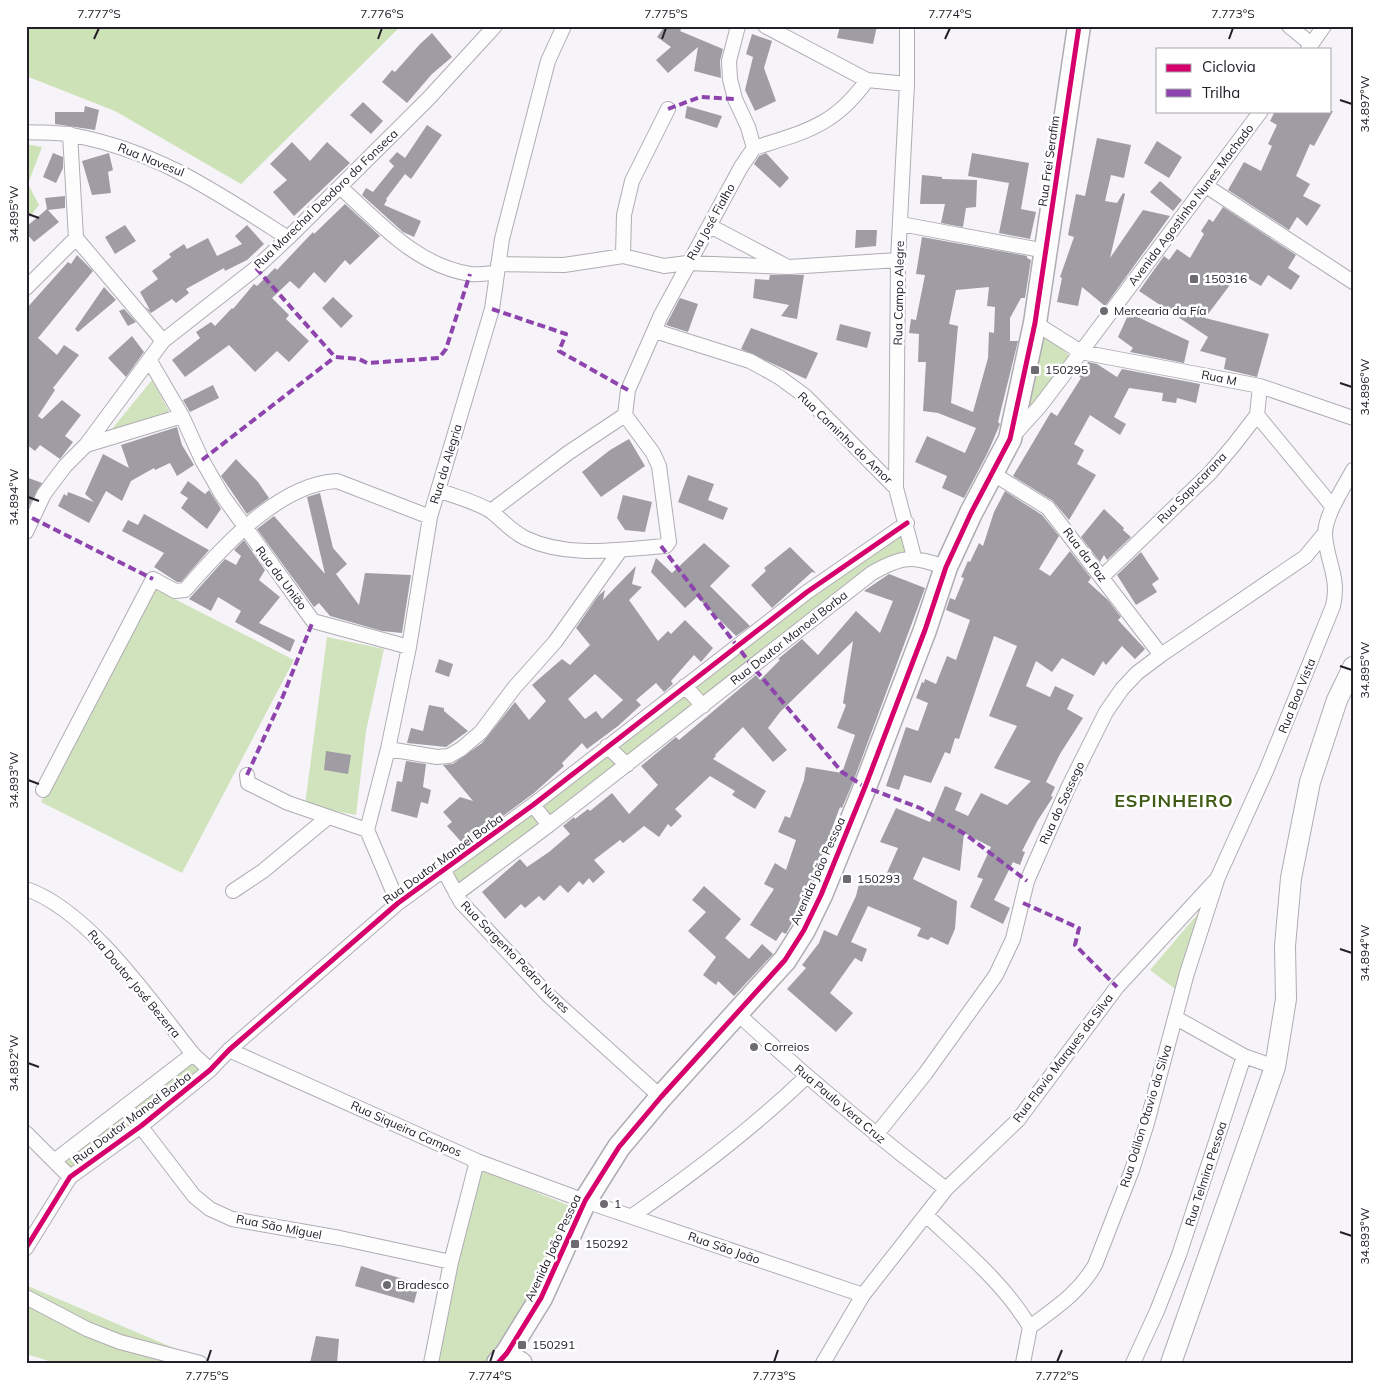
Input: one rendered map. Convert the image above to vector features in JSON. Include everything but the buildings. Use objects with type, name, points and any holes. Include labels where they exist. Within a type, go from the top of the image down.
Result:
[{"type":"main road","name":"Rua Frei Serafim","points":[[1035,323],[1079,26]]},
{"type":"main road","name":"Avenida João Pessoa","points":[[509,1360],[541,1298],[585,1201],[619,1147],[661,1097],[785,960],[804,930],[821,895],[893,713],[946,567],[1010,439],[1035,323]]},
{"type":"street","name":"Rua Marechal Deodoro da Fonseca","points":[[26,532],[44,494],[65,466],[86,445],[164,340],[256,268],[288,238],[428,99],[495,26]]},
{"type":"street","name":"Rua da Alegria","points":[[368,830],[388,749],[409,647],[430,517],[492,309],[497,268],[520,164],[548,61],[564,26]]},
{"type":"street","points":[[738,26],[729,61],[730,79],[735,99],[748,127],[754,148],[818,127],[854,99],[867,80]]},
{"type":"street","points":[[765,26],[867,80],[907,84]]},
{"type":"street","name":"Rua Campo Alegre","points":[[907,26],[907,84],[898,260],[896,488],[907,523],[914,557]]},
{"type":"street","points":[[1290,26],[1310,46],[1324,26]]},
{"type":"street","points":[[623,256],[624,215],[632,181],[645,151],[668,109]]},
{"type":"street","name":"Avenida Agostinho Nunes Machado","points":[[1010,439],[1040,406],[1260,112]]},
{"type":"street","name":"Rua Navesul","points":[[26,132],[70,134],[115,145],[172,166],[288,238]]},
{"type":"street","points":[[70,134],[76,238],[164,340]]},
{"type":"street","name":"Rua José Fialho","points":[[626,415],[628,390],[687,263],[710,226],[741,167],[754,148]]},
{"type":"street","points":[[1206,186],[1353,282]]},
{"type":"street","points":[[340,187],[406,248],[433,263],[470,274],[497,268],[564,265],[623,256],[664,266],[687,263],[789,267],[898,260]]},
{"type":"street","points":[[901,224],[1046,251]]},
{"type":"street","points":[[710,226],[789,267]]},
{"type":"street","points":[[26,288],[76,238]]},
{"type":"street","points":[[1035,323],[1081,352]]},
{"type":"street","name":"Rua Caminho do Amor","points":[[655,331],[750,361],[779,377],[805,396],[896,488]]},
{"type":"street","name":"Rua M","points":[[1081,352],[1260,386],[1353,418]]},
{"type":"street","name":"Rua da União","points":[[150,361],[182,416],[202,460],[244,528],[313,621],[409,647]]},
{"type":"street","points":[[1260,386],[1257,415],[1333,507]]},
{"type":"street","points":[[438,490],[491,511],[505,526],[526,538],[576,551],[619,552],[666,546],[669,542],[659,466],[653,453],[626,415],[568,453],[491,511]]},
{"type":"street","name":"Rua Sapucarana","points":[[1102,577],[1210,473],[1257,415]]},
{"type":"street","points":[[86,445],[182,416]]},
{"type":"street","name":"Rua Boa Vista","points":[[1218,877],[1266,771],[1333,606],[1336,594],[1335,578],[1325,533],[1333,507],[1353,470]]},
{"type":"street","name":"Rua da Paz","points":[[992,473],[1048,508],[1161,655]]},
{"type":"street","points":[[43,790],[153,579],[175,591],[186,590],[225,545],[244,528],[268,510],[308,486],[337,480],[430,517]]},
{"type":"street","name":"Rua Doutor Manoel Borba","points":[[26,1248],[70,1178],[141,1126],[210,1070],[229,1050],[398,903],[533,804],[807,592],[907,523]]},
{"type":"street","name":"Rua do Sossego","points":[[876,1135],[925,1074],[996,975],[1013,939],[1027,881],[1068,788],[1106,712],[1122,689],[1137,673],[1161,655],[1305,557],[1325,533]]},
{"type":"street","points":[[388,749],[438,757],[449,756],[461,750],[480,732],[514,688],[555,642],[619,552]]},
{"type":"street","points":[[914,557],[946,567]]},
{"type":"street","name":"Rua Doutor Manoel Borba","points":[[456,894],[550,825],[872,573],[896,561],[914,557]]},
{"type":"street","points":[[1171,1363],[1275,1067],[1286,999],[1285,946],[1291,878],[1310,782],[1337,700],[1353,667]]},
{"type":"street","points":[[685,686],[703,706]]},
{"type":"street","points":[[607,746],[627,765]]},
{"type":"street","points":[[247,775],[248,782],[288,803],[327,818],[368,830],[398,903]]},
{"type":"street","points":[[533,804],[550,825]]},
{"type":"street","points":[[233,891],[263,871],[327,818]]},
{"type":"street","name":"Rua Sargento Pedro Nunes","points":[[444,871],[456,894],[548,995],[661,1097]]},
{"type":"street","name":"Rua Odilon Otavio da Silva","points":[[1030,1327],[1076,1293],[1094,1264],[1132,1170],[1176,1018],[1187,973],[1218,877]]},
{"type":"street","name":"Rua Flavio Marques da Silva","points":[[823,1363],[863,1295],[946,1189],[1018,1120],[1117,987],[1218,877]]},
{"type":"street","name":"Rua Doutor José Bezerra","points":[[26,889],[64,908],[92,933],[193,1054],[210,1070]]},
{"type":"street","name":"Rua Paulo Vera Cruz","points":[[738,1014],[806,1077],[876,1135],[946,1189]]},
{"type":"street","points":[[1176,1018],[1244,1056],[1275,1067]]},
{"type":"street","name":"Rua Siqueira Campos","points":[[229,1050],[477,1161],[585,1201]]},
{"type":"street","points":[[54,1161],[193,1054]]},
{"type":"street","name":"Rua Telmira Pessoa","points":[[1133,1363],[1157,1311],[1179,1255],[1244,1056]]},
{"type":"street","points":[[632,1216],[694,1174],[764,1117],[806,1077]]},
{"type":"street","name":"Rua São Miguel","points":[[125,1106],[194,1196],[210,1209],[232,1219],[340,1238],[450,1262]]},
{"type":"street","points":[[26,1133],[70,1178]]},
{"type":"street","points":[[431,1363],[450,1262],[477,1161]]},
{"type":"street","name":"Rua São João","points":[[585,1201],[863,1295]]},
{"type":"street","points":[[926,1215],[992,1277],[1016,1304],[1030,1327],[1023,1363]]},
{"type":"street","points":[[26,1297],[87,1329],[120,1342],[200,1363]]},
{"type":"green space","points":[[26,26],[401,26],[241,184],[115,111],[26,76]]},
{"type":"green space","points":[[26,144],[42,147],[28,184],[39,205],[26,222]]},
{"type":"green space","points":[[1037,327],[1071,357],[1019,427]]},
{"type":"green space","points":[[152,380],[170,413],[103,440]]},
{"type":"green space","points":[[907,527],[911,558],[886,568],[461,901],[441,882],[808,595]]},
{"type":"green space","points":[[151,587],[294,660],[182,873],[41,802]]},
{"type":"green space","points":[[327,637],[384,649],[366,731],[356,815],[305,805]]},
{"type":"green space","points":[[1218,890],[1183,995],[1150,970]]},
{"type":"green space","points":[[197,1054],[211,1073],[73,1185],[52,1157]]},
{"type":"green space","points":[[483,1170],[577,1209],[497,1363],[426,1363]]},
{"type":"green space","points":[[28,1286],[209,1363],[55,1363],[26,1354],[26,1292]]},
{"type":"marked path","points":[[668,109],[700,97],[735,99]]},
{"type":"marked path","points":[[256,268],[335,357],[359,359],[367,363],[439,358],[446,349],[470,274]]},
{"type":"marked path","points":[[492,309],[566,334],[559,351],[628,390]]},
{"type":"marked path","points":[[202,460],[335,357]]},
{"type":"marked path","points":[[32,518],[153,579]]},
{"type":"marked path","points":[[661,546],[753,667],[842,772],[865,787],[920,808],[965,834],[1027,881]]},
{"type":"marked path","points":[[247,775],[283,696],[313,621]]},
{"type":"marked path","points":[[1023,903],[1079,928],[1075,945],[1117,987]]},
{"type":"cycle path","points":[[498,1363],[507,1353],[541,1298],[585,1201],[619,1147],[661,1097],[785,960],[804,930],[821,895],[865,787],[925,630],[946,567],[971,513],[1010,439],[1035,323],[1079,26]]},
{"type":"cycle path","points":[[26,1248],[70,1177],[141,1126],[210,1070],[229,1050],[398,903],[533,805],[807,592],[907,523]]},
{"type":"place","name":"150316","points":[[1194,279]]},
{"type":"place","name":"Mercearia da Fía","points":[[1104,311]]},
{"type":"place","name":"150295","points":[[1035,370]]},
{"type":"place","name":"150293","points":[[847,879]]},
{"type":"place","name":"Correios","points":[[754,1047]]},
{"type":"place","name":"1","points":[[604,1204]]},
{"type":"place","name":"150292","points":[[575,1244]]},
{"type":"place","name":"Bradesco","points":[[387,1285]]},
{"type":"place","name":"150291","points":[[522,1345]]},
{"type":"district","name":"ESPINHEIRO","points":[[1174,801]]}]
